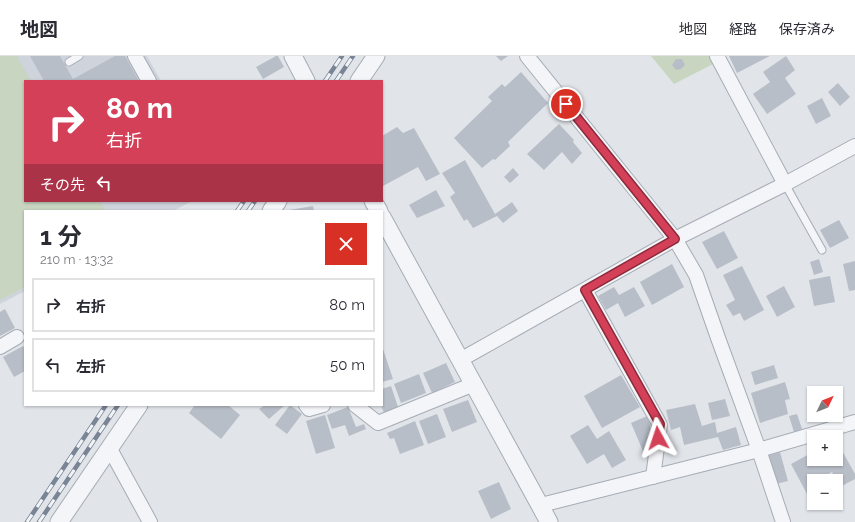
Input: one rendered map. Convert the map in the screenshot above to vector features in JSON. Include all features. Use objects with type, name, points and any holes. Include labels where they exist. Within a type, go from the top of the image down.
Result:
[{"type":"street","points":[[135,56],[148,80]]},
{"type":"street","points":[[293,56],[305,80]]},
{"type":"street","points":[[360,80],[376,56]]},
{"type":"street","points":[[527,56],[675,239],[696,275],[759,450],[783,522]]},
{"type":"street","points":[[717,56],[786,184]]},
{"type":"street","points":[[460,360],[675,239],[786,184],[855,146]]},
{"type":"street","points":[[383,219],[474,384],[543,517],[653,477],[759,450],[855,422]]},
{"type":"street","points":[[585,290],[660,424],[653,477]]},
{"type":"street","points":[[0,347],[17,338]]},
{"type":"street","points":[[355,406],[378,423],[474,384]]},
{"type":"street","points":[[59,522],[139,406]]},
{"type":"street","points":[[307,406],[309,409],[320,406]]},
{"type":"street","points":[[110,449],[150,522]]},
{"type":"lane","points":[[69,62],[79,56]]},
{"type":"lane","points":[[786,184],[822,250]]},
{"type":"shaded area","points":[[0,56],[147,56],[160,80],[24,80],[24,202],[190,202],[175,210],[24,210],[24,292],[0,304]]},
{"type":"green space","points":[[0,56],[17,56],[30,80],[24,80],[24,202],[101,202],[105,210],[24,210],[24,288],[0,300]]},
{"type":"green space","points":[[651,56],[711,56],[715,63],[674,84]]},
{"type":"building","points":[[30,56],[60,56],[73,79],[115,56],[125,56],[138,80],[43,80]]},
{"type":"building","points":[[278,56],[284,67],[263,79],[256,67]]},
{"type":"building","points":[[496,56],[508,56],[501,61]]},
{"type":"building","points":[[729,56],[770,56],[737,73]]},
{"type":"building","points":[[786,56],[795,70],[785,78],[796,94],[767,114],[753,94],[770,82],[763,72]]},
{"type":"building","points":[[676,59],[682,59],[685,65],[681,69],[676,70],[672,65]]},
{"type":"building","points":[[521,72],[548,103],[508,142],[510,146],[495,160],[493,159],[482,168],[454,138],[492,101],[488,97],[502,84],[505,87]]},
{"type":"building","points":[[838,83],[850,97],[840,106],[828,92]]},
{"type":"building","points":[[822,98],[831,116],[816,124],[807,106]]},
{"type":"building","points":[[559,124],[574,140],[573,142],[582,153],[572,164],[562,152],[544,170],[527,154]]},
{"type":"building","points":[[397,127],[403,133],[414,128],[440,174],[426,181],[418,167],[383,186],[383,135]]},
{"type":"building","points":[[465,160],[495,214],[512,202],[518,211],[503,223],[497,216],[473,228],[467,219],[464,221],[450,197],[455,193],[442,173]]},
{"type":"building","points":[[513,168],[519,175],[510,183],[504,177]]},
{"type":"building","points":[[436,190],[445,206],[417,218],[409,205]]},
{"type":"building","points":[[313,206],[314,210],[289,210]]},
{"type":"building","points":[[839,220],[849,238],[830,248],[820,230]]},
{"type":"building","points":[[724,231],[738,258],[717,269],[702,242]]},
{"type":"building","points":[[819,259],[823,272],[814,275],[810,262]]},
{"type":"building","points":[[855,261],[855,290],[849,291],[843,264]]},
{"type":"building","points":[[672,264],[684,287],[652,305],[640,282]]},
{"type":"building","points":[[742,266],[764,310],[744,321],[740,313],[733,316],[726,305],[735,300],[723,275]]},
{"type":"building","points":[[830,276],[835,302],[814,306],[809,280]]},
{"type":"building","points":[[784,286],[795,307],[777,317],[766,296]]},
{"type":"building","points":[[614,287],[619,295],[634,287],[645,306],[625,317],[618,303],[606,310],[598,296]]},
{"type":"building","points":[[5,309],[15,328],[0,336],[0,312]]},
{"type":"building","points":[[23,346],[24,372],[14,377],[3,357]]},
{"type":"building","points":[[383,349],[393,379],[383,382]]},
{"type":"building","points":[[446,363],[455,382],[432,393],[423,373]]},
{"type":"building","points":[[774,365],[778,378],[755,385],[751,372]]},
{"type":"building","points":[[419,374],[426,393],[401,403],[394,384]]},
{"type":"building","points":[[621,375],[640,407],[602,428],[584,396]]},
{"type":"building","points":[[785,382],[790,399],[785,400],[788,414],[760,423],[751,393]]},
{"type":"building","points":[[391,386],[399,410],[385,416],[381,406],[383,406],[383,389]]},
{"type":"building","points":[[725,399],[730,416],[712,420],[708,403]]},
{"type":"building","points":[[468,400],[477,422],[452,432],[443,409]]},
{"type":"building","points":[[695,404],[702,426],[715,422],[717,433],[736,427],[741,445],[723,450],[718,437],[684,445],[680,427],[671,430],[666,410]]},
{"type":"building","points":[[194,406],[229,406],[240,415],[221,439],[189,413]]},
{"type":"building","points":[[264,406],[284,406],[269,419],[259,409]]},
{"type":"building","points":[[289,406],[302,414],[287,434],[275,425]]},
{"type":"building","points":[[348,407],[356,427],[364,424],[366,429],[349,436],[345,425],[332,429],[327,415]]},
{"type":"building","points":[[437,414],[446,437],[428,444],[419,421]]},
{"type":"building","points":[[797,414],[802,429],[794,432],[789,416]]},
{"type":"building","points":[[325,415],[335,448],[316,454],[306,421]]},
{"type":"building","points":[[647,416],[653,435],[649,437],[652,448],[643,451],[631,423]]},
{"type":"building","points":[[415,421],[424,445],[400,454],[394,438],[390,439],[387,433]]},
{"type":"building","points":[[588,425],[597,439],[609,431],[626,460],[612,468],[604,454],[587,464],[570,436]]},
{"type":"building","points":[[780,452],[788,481],[776,484],[767,456]]},
{"type":"building","points":[[843,452],[855,474],[855,479],[843,485],[843,474],[833,474],[832,472],[828,474],[807,474],[807,494],[791,464],[807,455],[807,466],[843,466]]},
{"type":"building","points":[[499,482],[511,509],[491,519],[478,491]]},
{"type":"railway","points":[[326,80],[342,56]]},
{"type":"railway","points":[[337,80],[353,56]]},
{"type":"railway","points":[[238,210],[243,202]]},
{"type":"railway","points":[[249,210],[254,202]]},
{"type":"railway","points":[[27,522],[105,406]]},
{"type":"railway","points":[[39,522],[117,406]]},
{"type":"route","points":[[566,104],[675,239],[585,290],[660,424],[658,438]]}]
